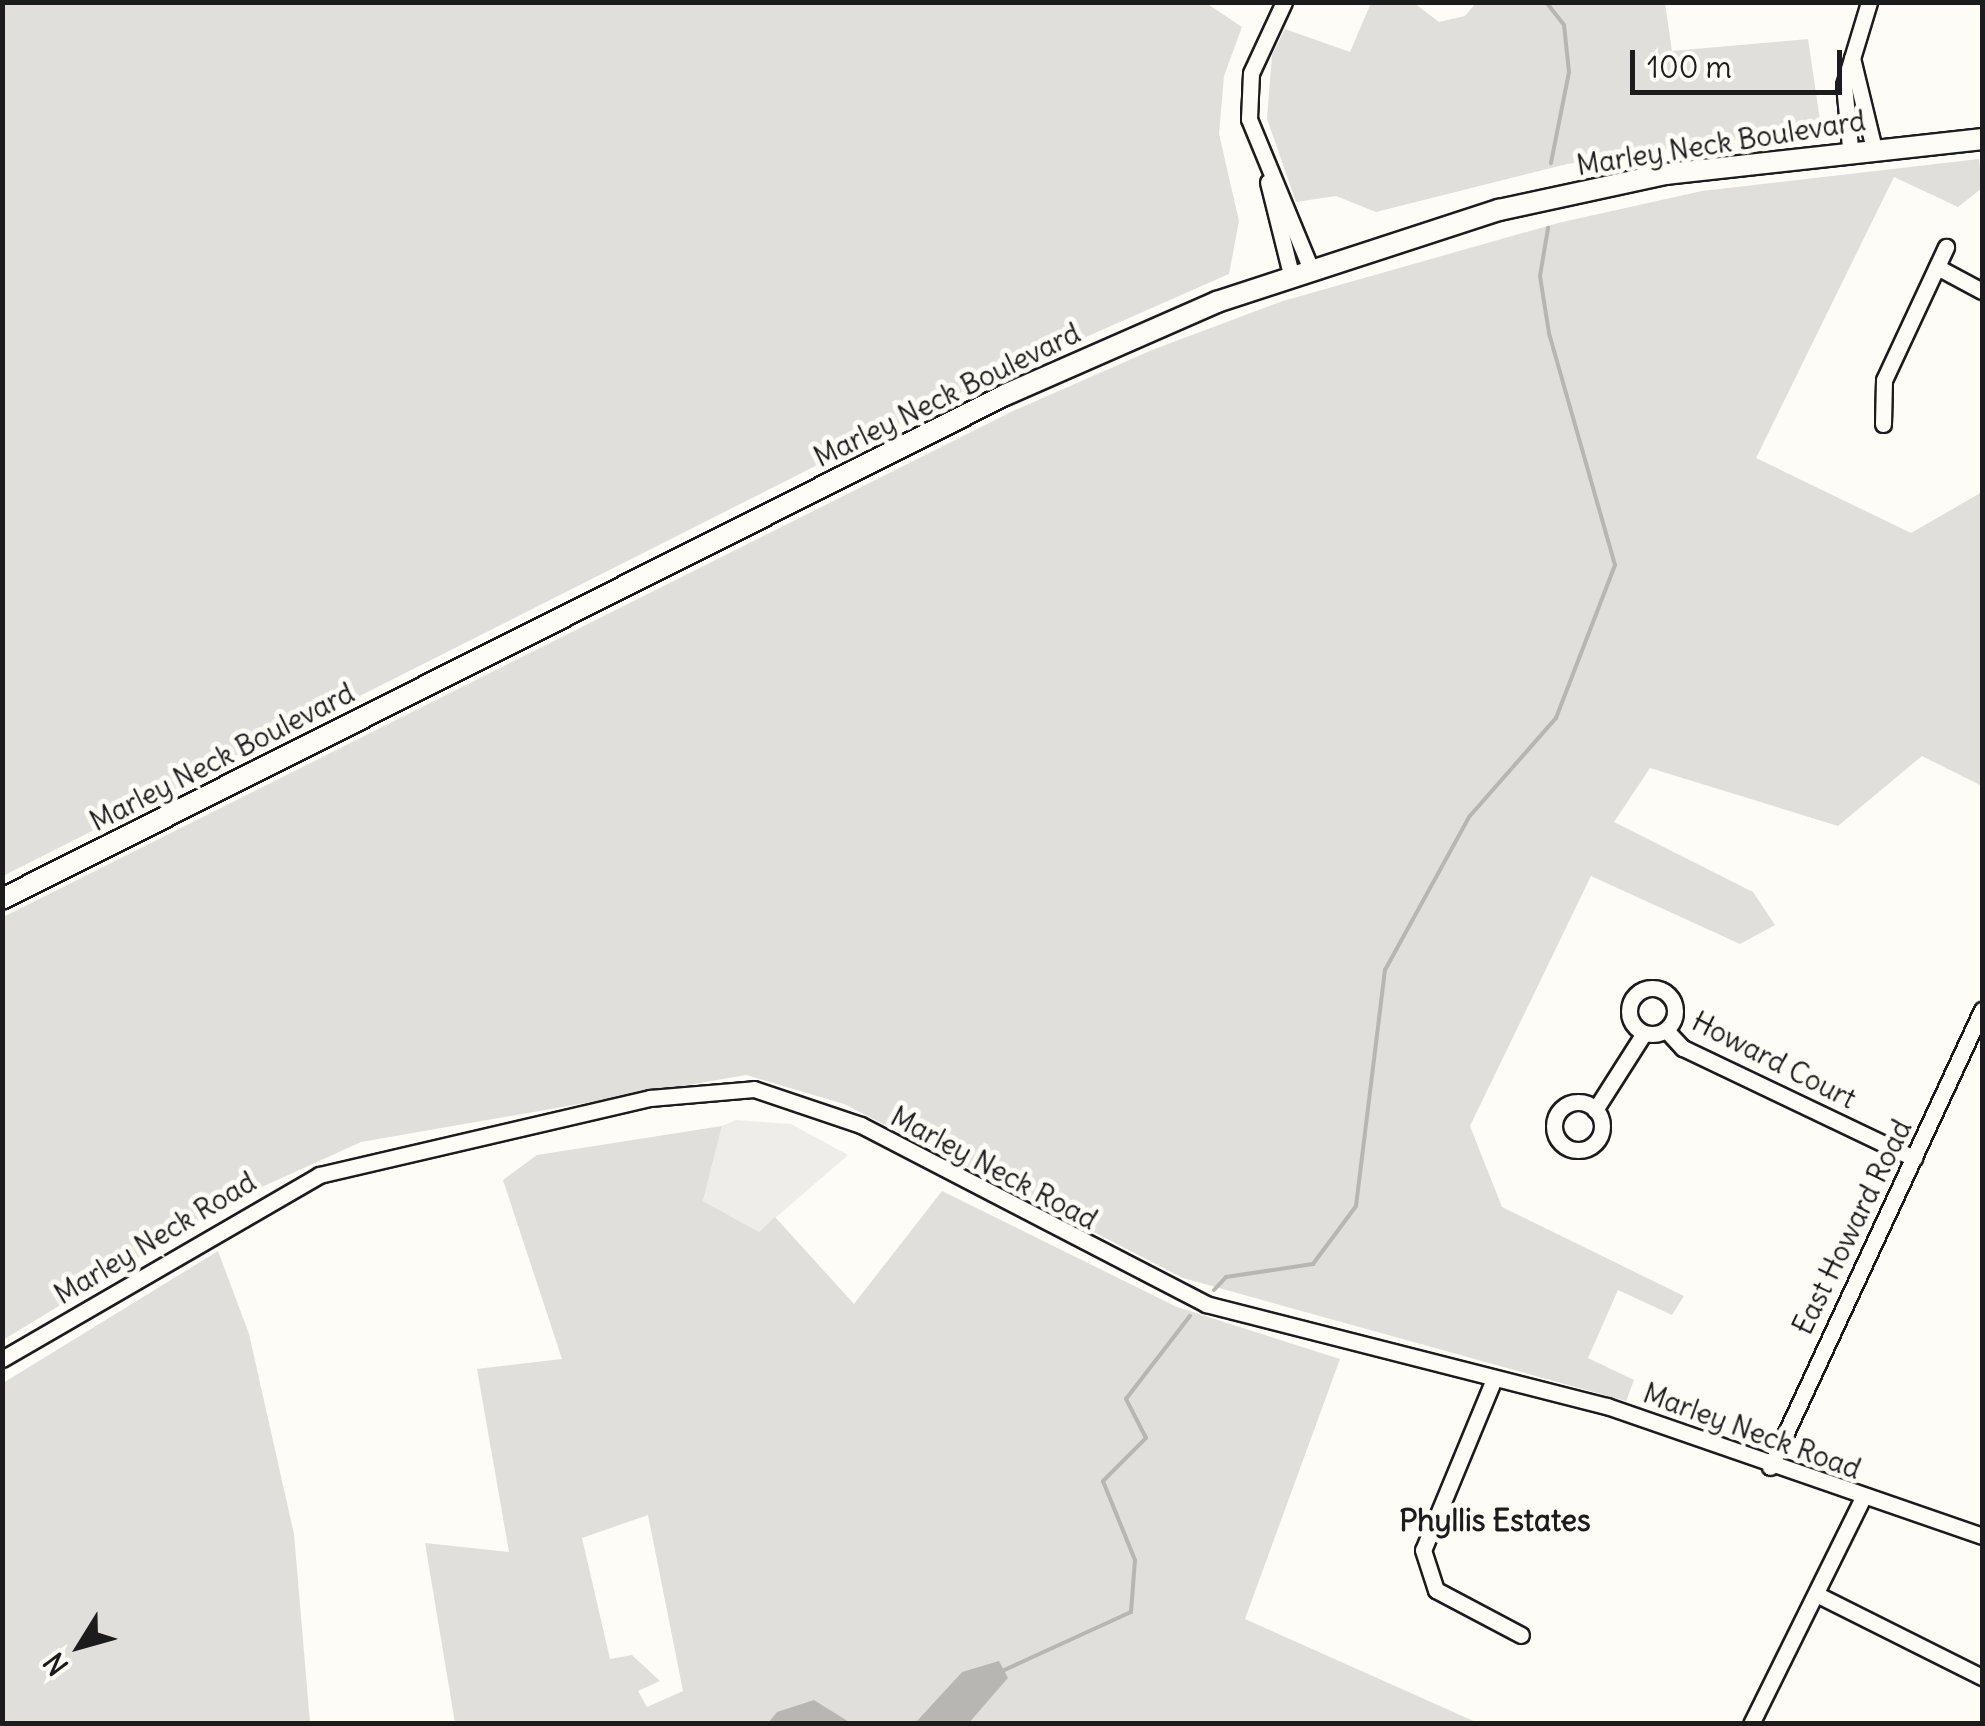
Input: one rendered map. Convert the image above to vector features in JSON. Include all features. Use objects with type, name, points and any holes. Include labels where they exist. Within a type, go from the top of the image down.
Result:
[{"type":"main road","name":"Marley Neck Boulevard","points":[[2,899],[1022,387],[1300,271],[1499,210],[1850,147],[1982,139]]},
{"type":"street","points":[[1284,2],[1248,96],[1268,182],[1300,271]]},
{"type":"street","points":[[1850,147],[1844,86],[1869,2]]},
{"type":"street","points":[[1852,58],[1873,145]]},
{"type":"street","points":[[1882,424],[1884,380],[1946,247]]},
{"type":"street","points":[[1937,266],[1982,291]]},
{"type":"street","name":"Howard Court","points":[[1653,987],[1672,998],[1666,1030],[1644,1034],[1628,1006],[1653,987]]},
{"type":"street","name":"East Howard Road","points":[[1770,1467],[1982,1010]]},
{"type":"street","name":"Howard Court","points":[[1666,1030],[1683,1048],[1914,1158]]},
{"type":"street","points":[[1595,1110],[1644,1034]]},
{"type":"street","name":"Marley Neck Road","points":[[2,1358],[318,1175],[650,1098],[754,1089],[861,1125],[1206,1304],[1608,1406],[1770,1467],[1982,1536]]},
{"type":"street","points":[[1494,1379],[1422,1550],[1436,1590],[1520,1635]]},
{"type":"street","points":[[1752,1724],[1863,1497]]},
{"type":"street","points":[[1816,1594],[1982,1677]]},
{"type":"shaded area","points":[[3,3],[1206,3],[1242,27],[1224,76],[1219,134],[1239,221],[1229,274],[972,387],[3,876]]},
{"type":"shaded area","points":[[1371,3],[1414,3],[1439,22],[1465,16],[1476,3],[1665,3],[1672,51],[1808,39],[1821,127],[1567,164],[1376,212],[1336,196],[1296,202],[1267,119],[1272,55],[1285,29],[1350,52]]},
{"type":"shaded area","points":[[1979,159],[1982,188],[1958,207],[1894,177],[1756,458],[1911,533],[1982,492],[1982,786],[1922,756],[1838,826],[1650,768],[1614,822],[1753,892],[1775,925],[1740,944],[1591,876],[1470,1126],[1502,1207],[1684,1296],[1672,1315],[1618,1290],[1588,1358],[1634,1380],[1626,1401],[1183,1278],[844,1104],[746,1075],[361,1142],[235,1199],[3,1340],[3,917],[1013,411],[1152,350],[1283,301],[1558,223],[1702,191]]},
{"type":"shaded area","points":[[736,1120],[791,1124],[848,1155],[759,1232],[703,1201],[722,1126]]},
{"type":"shaded area","points":[[722,1126],[703,1201],[759,1232],[775,1217],[854,1304],[942,1191],[1177,1307],[1340,1359],[1245,1619],[1478,1723],[969,1723],[1008,1678],[962,1672],[915,1723],[851,1723],[814,1700],[768,1723],[455,1723],[425,1543],[509,1552],[477,1369],[562,1359],[503,1180],[537,1155]],"holes":[[[648,1515],[683,1691],[647,1707],[638,1691],[660,1681],[632,1655],[610,1659],[582,1538]]]},
{"type":"shaded area","points":[[218,1251],[249,1334],[294,1534],[310,1723],[3,1723],[3,1383]]},
{"type":"shaded area","points":[[999,1661],[1008,1678],[969,1723],[915,1723],[962,1672]]},
{"type":"shaded area","points":[[814,1700],[851,1723],[768,1723],[777,1712]]},
{"type":"waterway","points":[[1546,2],[1564,25],[1569,72],[1551,163]]},
{"type":"waterway","points":[[1214,1290],[1226,1277],[1313,1264],[1356,1206],[1385,970],[1469,817],[1556,718],[1615,565],[1549,333],[1540,276],[1548,228]]},
{"type":"waterway","points":[[1000,1672],[1131,1612],[1135,1560],[1103,1481],[1146,1438],[1126,1399],[1190,1316]]},
{"type":"district","name":"Phyllis Estates","points":[[1495,1520]]}]
